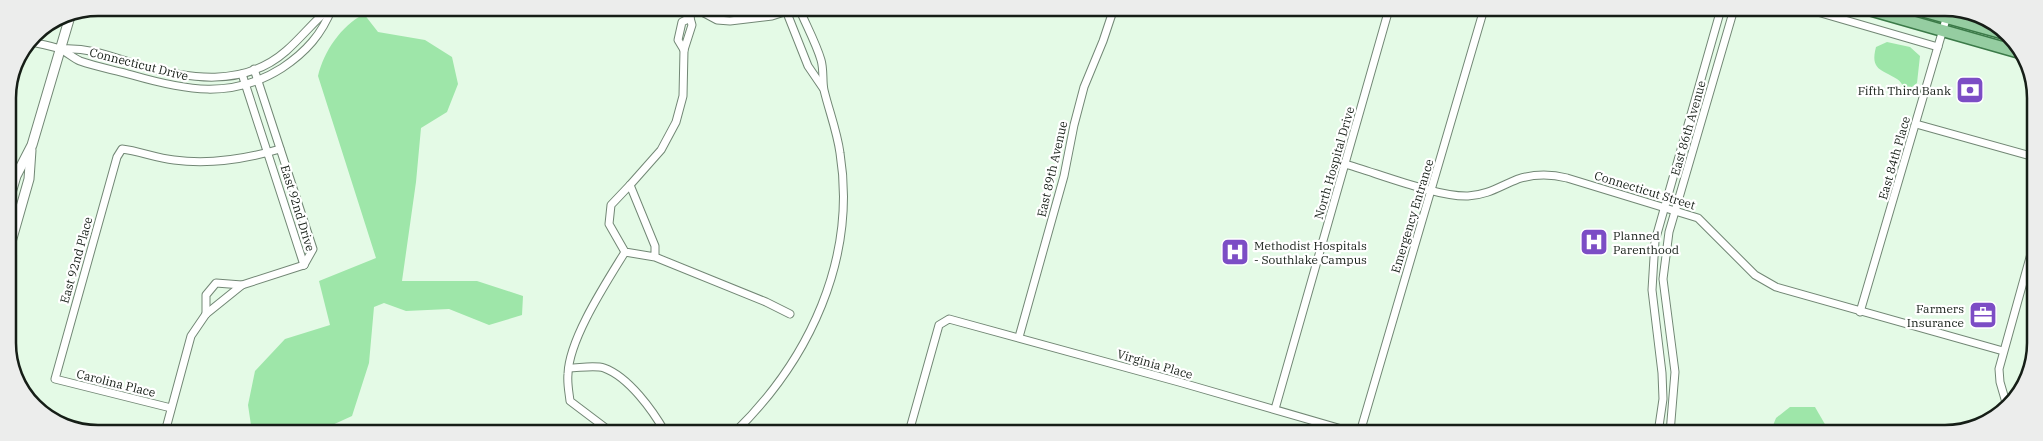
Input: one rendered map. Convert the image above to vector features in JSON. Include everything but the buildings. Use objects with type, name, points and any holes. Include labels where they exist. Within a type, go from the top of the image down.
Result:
[{"type":"main road","points":[[1891,16],[2011,50]]},
{"type":"main road","points":[[1965,19],[1982,25]]},
{"type":"street","name":"Connecticut Drive","points":[[60,49],[81,47],[163,72],[201,78],[242,74],[285,52],[321,16]]},
{"type":"street","name":"Connecticut Drive","points":[[37,44],[60,49],[78,60],[178,88],[217,90],[246,84],[271,75],[309,47],[324,28],[328,16]]},
{"type":"street","points":[[624,252],[609,224],[610,205],[661,150],[676,122],[683,96],[684,50],[692,25],[690,16]]},
{"type":"street","points":[[710,16],[717,20],[730,21],[753,20],[766,16]]},
{"type":"street","points":[[788,16],[808,66],[824,88]]},
{"type":"street","points":[[742,425],[761,407],[791,367],[810,335],[826,299],[837,260],[842,220],[841,155],[824,88],[821,61],[801,16]]},
{"type":"street","name":"East 89th Avenue","points":[[1019,337],[1064,176],[1076,115],[1111,16]]},
{"type":"street","name":"North Hospital Drive","points":[[1275,409],[1387,16]]},
{"type":"street","name":"Emergency Entrance","points":[[1362,425],[1482,16]]},
{"type":"street","name":"East 86th Avenue","points":[[1659,425],[1663,398],[1662,373],[1652,290],[1653,263],[1664,206],[1719,16]]},
{"type":"street","name":"East 86th Avenue","points":[[1671,425],[1675,372],[1663,279],[1668,240],[1732,16]]},
{"type":"street","points":[[1831,16],[1938,47]]},
{"type":"street","name":"East 84th Place","points":[[1860,312],[1947,16]]},
{"type":"street","points":[[16,176],[32,145],[68,22]]},
{"type":"street","name":"East 92nd Drive","points":[[254,69],[314,249],[304,265]]},
{"type":"street","name":"East 92nd Drive","points":[[242,74],[304,265]]},
{"type":"street","points":[[1916,124],[2027,155]]},
{"type":"street","points":[[16,224],[29,179],[32,145]]},
{"type":"street","name":"East 92nd Place","points":[[55,379],[117,157],[122,149],[173,160],[197,162],[250,158],[268,152]]},
{"type":"street","points":[[268,152],[280,149]]},
{"type":"street","name":"Connecticut Street","points":[[1345,164],[1454,195],[1491,193],[1530,176],[1556,175],[1676,209],[1707,224],[1763,281],[1860,312],[2002,351]]},
{"type":"street","points":[[630,185],[654,246],[654,257]]},
{"type":"street","points":[[624,252],[654,257],[766,302],[790,314]]},
{"type":"street","points":[[602,425],[570,401],[569,368],[577,339],[598,296],[624,252]]},
{"type":"street","points":[[166,425],[191,336],[206,314],[242,285],[304,265]]},
{"type":"street","points":[[2005,398],[2000,382],[2002,351],[2027,267]]},
{"type":"street","points":[[206,314],[206,296],[216,283],[242,285]]},
{"type":"street","name":"Virginia Place","points":[[911,425],[934,338],[942,321],[959,320],[1329,425]]},
{"type":"street","points":[[569,368],[604,368],[622,380],[655,414],[661,425]]},
{"type":"street","name":"Carolina Place","points":[[55,379],[171,408]]},
{"type":"shaded area","points":[[366,16],[378,32],[425,40],[452,57],[458,84],[447,112],[421,128],[416,182],[402,281],[477,281],[523,296],[522,315],[489,325],[449,309],[406,311],[384,303],[374,307],[369,363],[352,416],[332,425],[251,425],[248,405],[255,371],[285,339],[330,325],[319,281],[376,258],[318,76],[324,57],[335,40],[356,19]]},
{"type":"shaded area","points":[[1887,42],[1910,47],[1920,56],[1917,83],[1908,90],[1899,80],[1882,71],[1876,65],[1874,60],[1876,47]]},
{"type":"shaded area","points":[[1790,407],[1815,407],[1825,425],[1773,425],[1776,418]]},
{"type":"place","name":"Fifth Third Bank","points":[[1970,90]]},
{"type":"place","name":"Planned Parenthood","points":[[1594,242]]},
{"type":"place","name":"Methodist Hospitals - Southlake Campus","points":[[1235,252]]},
{"type":"place","name":"Farmers Insurance","points":[[1983,315]]}]
